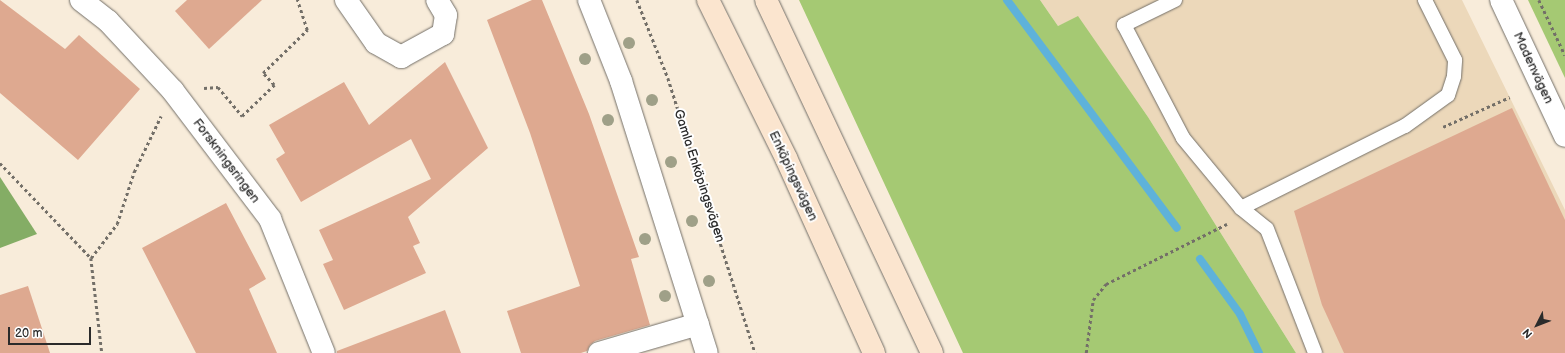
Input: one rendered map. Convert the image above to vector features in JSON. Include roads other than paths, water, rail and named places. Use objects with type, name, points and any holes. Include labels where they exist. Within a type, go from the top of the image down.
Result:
[{"type":"main road","name":"Enköpingsvägen","points":[[708,0],[786,158],[874,353]]},
{"type":"main road","points":[[766,0],[932,353]]},
{"type":"street","name":"Forskningsringen","points":[[81,0],[108,21],[173,91],[270,219],[324,353]]},
{"type":"street","points":[[346,0],[376,43],[401,56],[443,34],[446,16],[437,0]]},
{"type":"street","points":[[589,0],[621,81],[707,353]]},
{"type":"street","name":"Madenvägen","points":[[1500,0],[1565,136]]},
{"type":"street","points":[[599,353],[698,324]]},
{"type":"lane","points":[[1175,0],[1124,25],[1183,138],[1245,211],[1268,229],[1315,353]]},
{"type":"lane","points":[[1245,211],[1405,126],[1448,95],[1454,76],[1455,60],[1425,0]]},
{"type":"waterway","points":[[1007,0],[1177,228]]},
{"type":"waterway","points":[[1200,259],[1240,314],[1259,353]]}]
